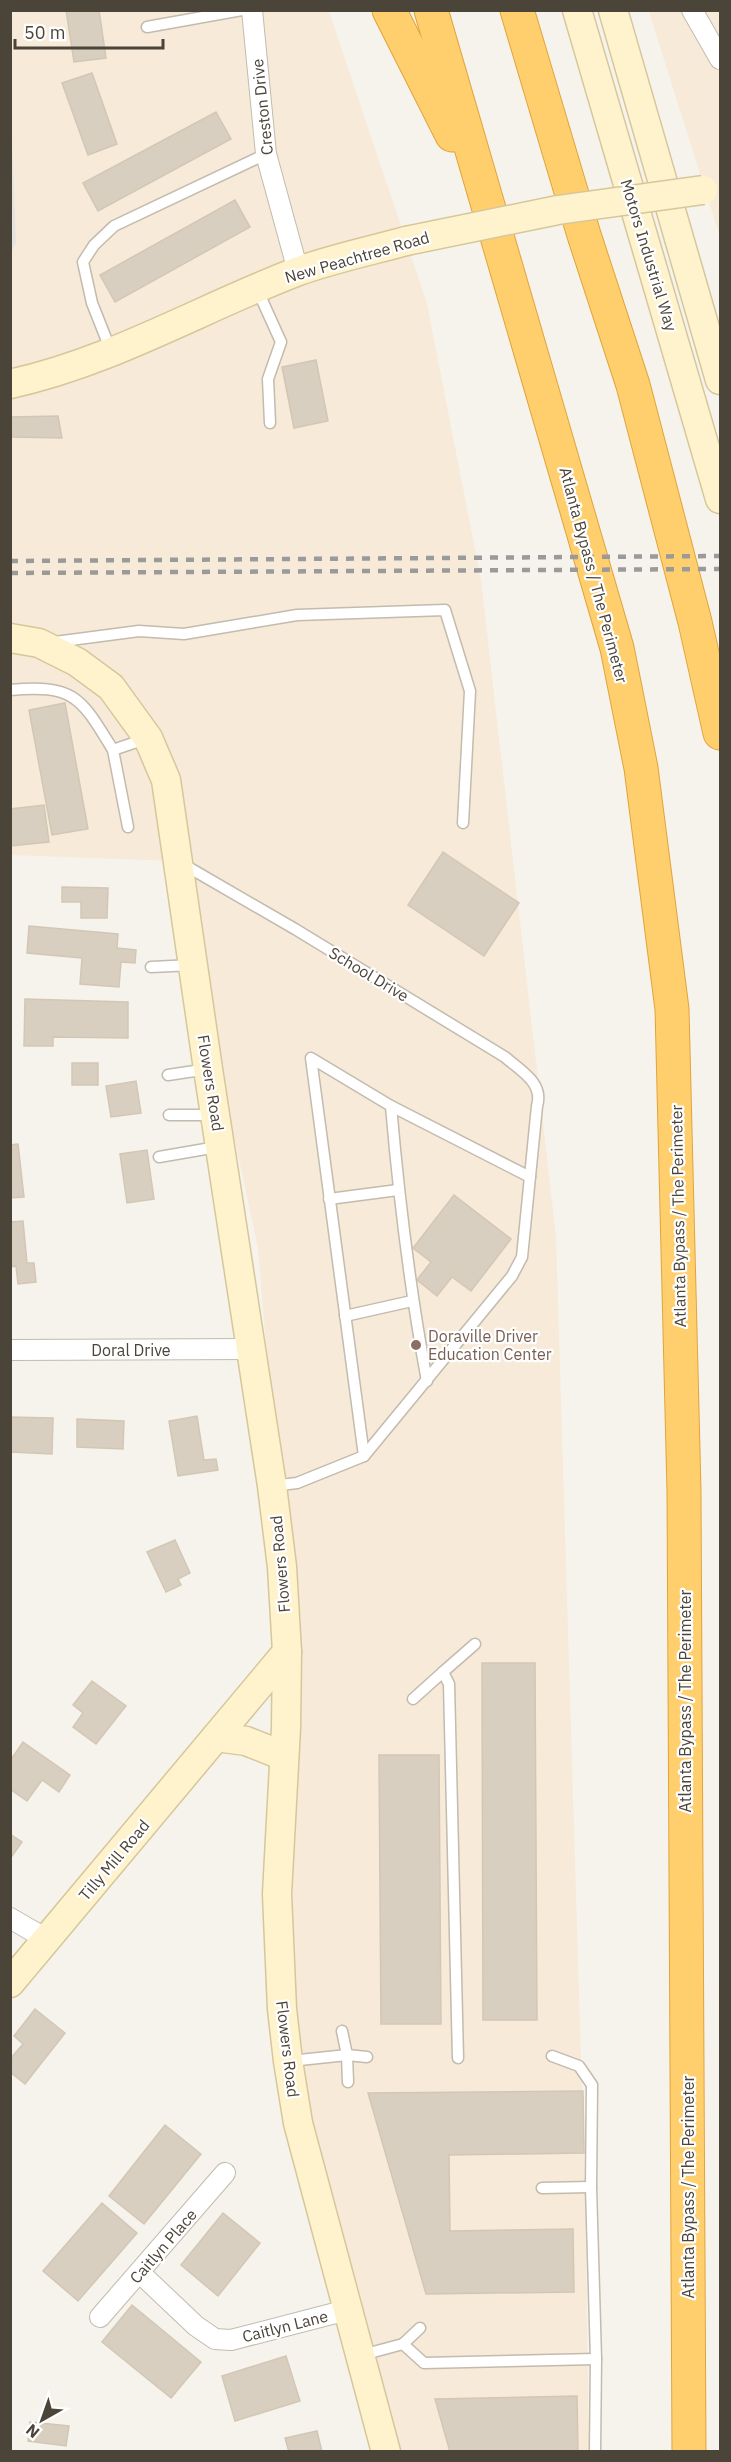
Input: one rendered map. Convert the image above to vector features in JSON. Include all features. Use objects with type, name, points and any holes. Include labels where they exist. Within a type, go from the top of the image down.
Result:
[{"type":"highway","points":[[389,10],[489,209]]},
{"type":"highway","name":"Atlanta Bypass / The Perimeter","points":[[431,10],[618,648],[641,768],[672,1010],[684,1491],[689,2451]]},
{"type":"highway","points":[[517,10],[584,235],[633,385],[695,622],[720,733]]},
{"type":"street","name":"Creston Drive","points":[[252,10],[266,154],[298,271]]},
{"type":"street","name":"Motors Industrial Way","points":[[577,10],[720,500]]},
{"type":"street","name":"Motors Industrial Way","points":[[613,10],[720,380]]},
{"type":"street","points":[[692,10],[720,59]]},
{"type":"street","name":"New Peachtree Road","points":[[10,384],[50,376],[112,353],[298,271],[406,241],[558,210],[712,190]]},
{"type":"street","name":"Flowers Road","points":[[10,638],[39,643],[77,662],[111,687],[148,738],[166,780],[251,1349],[285,1485],[282,1567],[287,1652],[277,1894],[282,2009],[288,2061],[298,2123],[386,2451]]},
{"type":"street","name":"Doral Drive","points":[[10,1350],[251,1349]]},
{"type":"street","name":"Tilly Mill Road","points":[[10,1983],[48,1941],[287,1652]]},
{"type":"street","points":[[216,1737],[246,1740],[284,1756]]},
{"type":"street","points":[[10,1918],[48,1941]]},
{"type":"street","name":"Caitlyn Place","points":[[100,2317],[225,2173]]},
{"type":"street","name":"Caitlyn Lane","points":[[140,2273],[196,2326],[215,2339],[231,2340],[347,2310]]},
{"type":"lane","points":[[147,27],[242,10]]},
{"type":"lane","points":[[112,353],[92,303],[83,262],[94,245],[114,226],[266,154]]},
{"type":"lane","points":[[257,289],[280,342],[268,379],[270,423]]},
{"type":"lane","points":[[39,643],[69,642],[139,631],[184,634],[297,615],[445,610],[470,692],[463,823]]},
{"type":"lane","points":[[10,690],[42,687],[73,695],[92,716],[113,750],[128,827]]},
{"type":"lane","points":[[113,750],[148,738]]},
{"type":"lane","name":"School Drive","points":[[177,861],[295,929],[505,1057],[535,1083],[540,1097],[537,1106],[522,1257],[512,1276],[364,1456]]},
{"type":"lane","points":[[151,967],[193,965]]},
{"type":"lane","points":[[285,1485],[364,1456],[310,1058],[391,1106],[530,1177]]},
{"type":"lane","points":[[168,1075],[208,1069]]},
{"type":"lane","points":[[391,1106],[398,1190],[412,1301],[427,1381]]},
{"type":"lane","points":[[169,1115],[216,1115]]},
{"type":"lane","points":[[159,1156],[221,1146]]},
{"type":"lane","points":[[330,1199],[398,1190]]},
{"type":"lane","points":[[345,1316],[412,1301]]},
{"type":"lane","points":[[413,1699],[475,1644]]},
{"type":"lane","points":[[443,1672],[449,1684],[458,2058]]},
{"type":"lane","points":[[342,2031],[347,2055],[348,2082]]},
{"type":"lane","points":[[288,2061],[347,2055],[368,2057]]},
{"type":"lane","points":[[552,2056],[579,2066],[592,2085],[591,2187],[596,2359],[595,2451]]},
{"type":"lane","points":[[542,2188],[591,2187]]},
{"type":"lane","points":[[359,2355],[403,2344],[420,2328]]},
{"type":"lane","points":[[403,2344],[424,2363],[596,2359]]},
{"type":"shaded area","points":[[11,11],[329,11],[427,304],[481,580],[556,1237],[585,2189],[589,2451],[402,2451],[315,2182],[267,1894],[289,1623],[258,1248],[175,861],[11,855]]},
{"type":"shaded area","points":[[649,11],[720,11],[720,237],[661,50]]},
{"type":"shaded area","points":[[11,110],[16,243],[10,252]]},
{"type":"building","points":[[66,10],[99,10],[106,58],[74,62]]},
{"type":"building","points":[[92,73],[117,144],[88,155],[62,83]]},
{"type":"building","points":[[216,112],[231,139],[98,211],[83,183]]},
{"type":"building","points":[[235,200],[250,227],[115,302],[100,275]]},
{"type":"building","points":[[316,360],[328,421],[294,428],[282,367]]},
{"type":"building","points":[[58,416],[62,438],[12,437],[10,417]]},
{"type":"building","points":[[65,703],[88,829],[52,835],[29,710]]},
{"type":"building","points":[[44,805],[49,842],[10,846],[10,809]]},
{"type":"building","points":[[443,852],[519,903],[484,956],[408,905]]},
{"type":"building","points":[[62,887],[108,888],[107,918],[81,918],[81,902],[62,902]]},
{"type":"building","points":[[29,926],[118,934],[117,948],[136,950],[135,963],[121,962],[119,987],[80,984],[82,958],[27,953]]},
{"type":"building","points":[[25,999],[128,1002],[128,1038],[53,1037],[53,1046],[24,1046]]},
{"type":"building","points":[[72,1063],[98,1063],[98,1085],[72,1085]]},
{"type":"building","points":[[136,1081],[141,1113],[111,1117],[106,1086]]},
{"type":"building","points":[[18,1144],[24,1197],[10,1198],[10,1145]]},
{"type":"building","points":[[147,1150],[154,1199],[127,1203],[120,1154]]},
{"type":"building","points":[[454,1195],[511,1239],[471,1291],[452,1277],[437,1296],[417,1280],[431,1262],[413,1248]]},
{"type":"building","points":[[23,1221],[27,1263],[34,1263],[36,1282],[18,1284],[16,1266],[10,1267],[10,1222]]},
{"type":"building","points":[[197,1416],[204,1460],[216,1459],[218,1470],[178,1476],[169,1421]]},
{"type":"building","points":[[10,1417],[53,1418],[52,1454],[10,1452]]},
{"type":"building","points":[[77,1419],[124,1421],[123,1449],[77,1447]]},
{"type":"building","points":[[175,1540],[190,1573],[178,1579],[181,1585],[166,1592],[147,1552]]},
{"type":"building","points":[[482,1663],[535,1663],[537,2020],[483,2020]]},
{"type":"building","points":[[92,1681],[126,1706],[96,1744],[73,1727],[83,1713],[73,1705]]},
{"type":"building","points":[[23,1742],[70,1775],[59,1792],[42,1780],[27,1801],[10,1789],[10,1761]]},
{"type":"building","points":[[379,1755],[439,1755],[441,2024],[381,2024]]},
{"type":"building","points":[[10,1834],[22,1842],[10,1859]]},
{"type":"building","points":[[35,2009],[65,2033],[25,2084],[10,2072],[10,2059],[23,2044],[14,2036]]},
{"type":"building","points":[[583,2091],[584,2153],[449,2155],[450,2231],[573,2229],[574,2292],[426,2294],[368,2093]]},
{"type":"building","points":[[165,2125],[201,2154],[144,2224],[109,2196]]},
{"type":"building","points":[[102,2203],[137,2233],[78,2301],[43,2271]]},
{"type":"building","points":[[223,2213],[260,2243],[218,2296],[181,2265]]},
{"type":"building","points":[[132,2305],[201,2362],[171,2398],[102,2342]]},
{"type":"building","points":[[286,2356],[300,2401],[235,2421],[222,2376]]},
{"type":"building","points":[[577,2396],[578,2452],[450,2452],[435,2399]]},
{"type":"building","points":[[30,2422],[69,2426],[66,2446],[28,2441]]},
{"type":"building","points":[[317,2431],[322,2452],[289,2452],[285,2438]]},
{"type":"railway","points":[[10,561],[720,556]]},
{"type":"railway","points":[[10,573],[720,569]]},
{"type":"place","name":"Doraville Driver Education Center","points":[[416,1345]]}]
